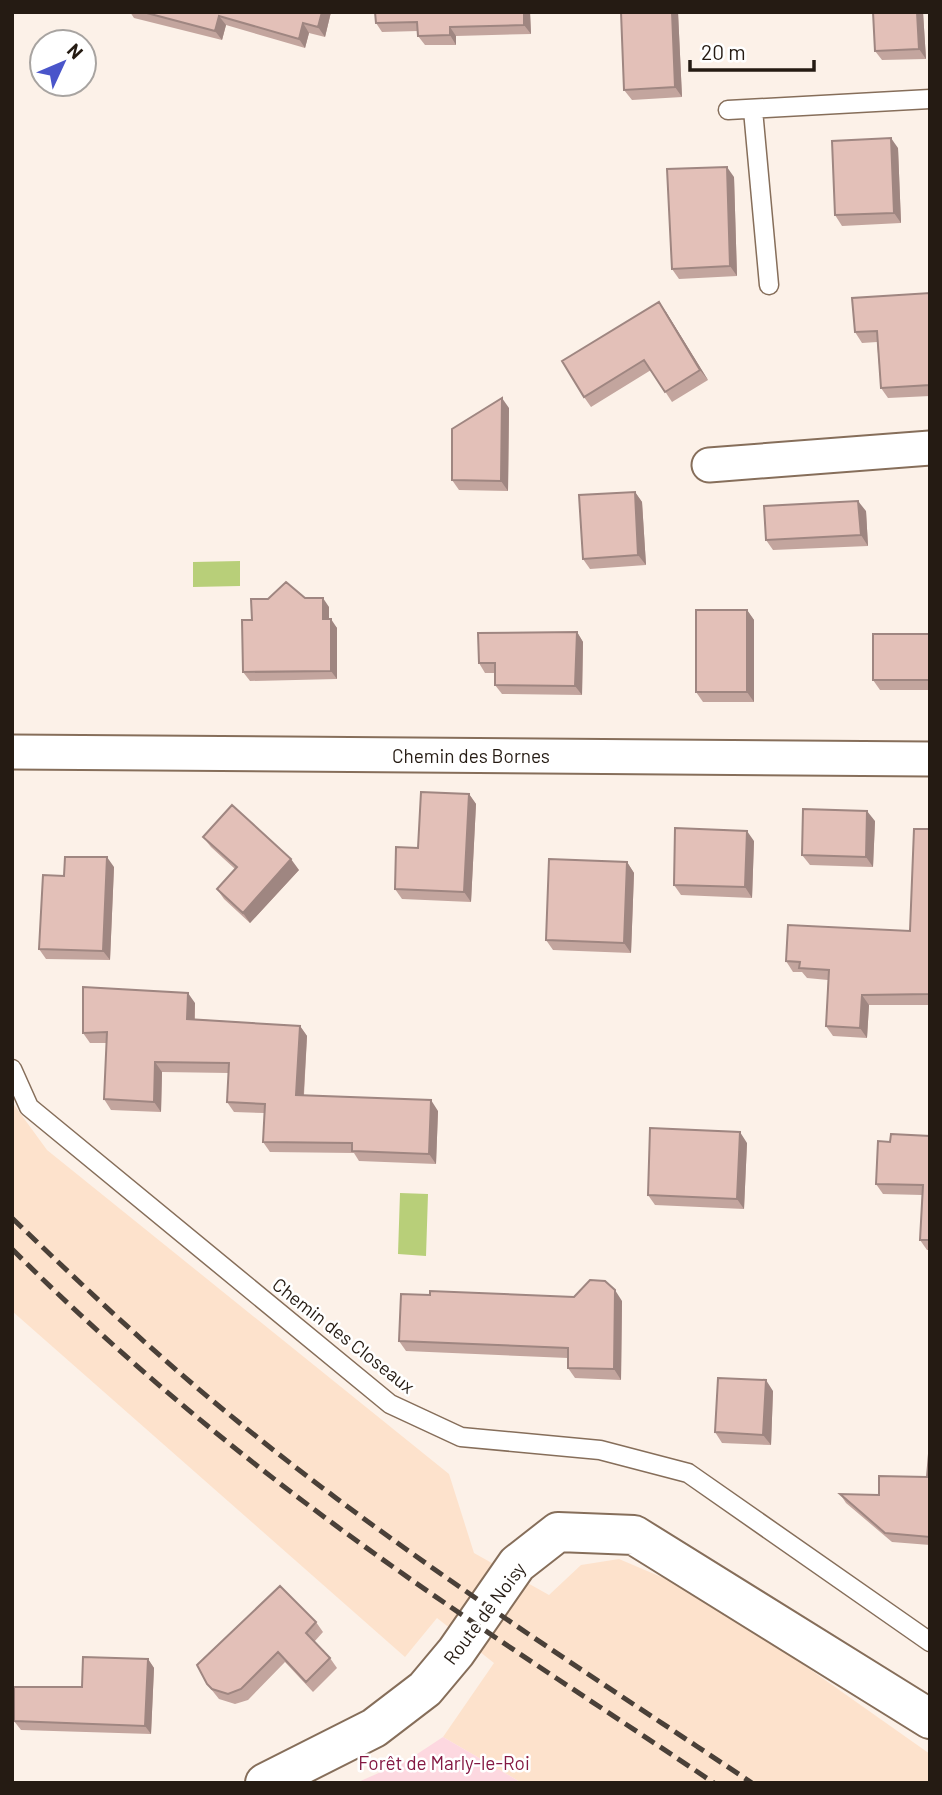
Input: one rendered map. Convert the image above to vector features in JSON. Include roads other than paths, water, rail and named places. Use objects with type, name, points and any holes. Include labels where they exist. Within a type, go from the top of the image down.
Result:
[{"type":"street","points":[[709,465],[930,448]]},
{"type":"street","name":"Chemin des Bornes","points":[[12,752],[930,759]]},
{"type":"street","name":"Route de Noisy","points":[[265,1783],[374,1728],[425,1689],[456,1652],[517,1564],[558,1532],[634,1535],[930,1719]]},
{"type":"lane","points":[[728,110],[930,99]]},
{"type":"lane","points":[[753,110],[769,285]]},
{"type":"lane","name":"Chemin des Closeaux","points":[[12,1069],[29,1107],[390,1404],[461,1437],[600,1450],[688,1473],[930,1642]]},
{"type":"railway","points":[[12,1218],[178,1372],[298,1469],[490,1608],[752,1783]]},
{"type":"railway","points":[[12,1249],[91,1325],[173,1397],[302,1500],[437,1598],[714,1783]]},
{"type":"park label","name":"Forêt de Marly-le-Roi","points":[[444,1762]]}]
